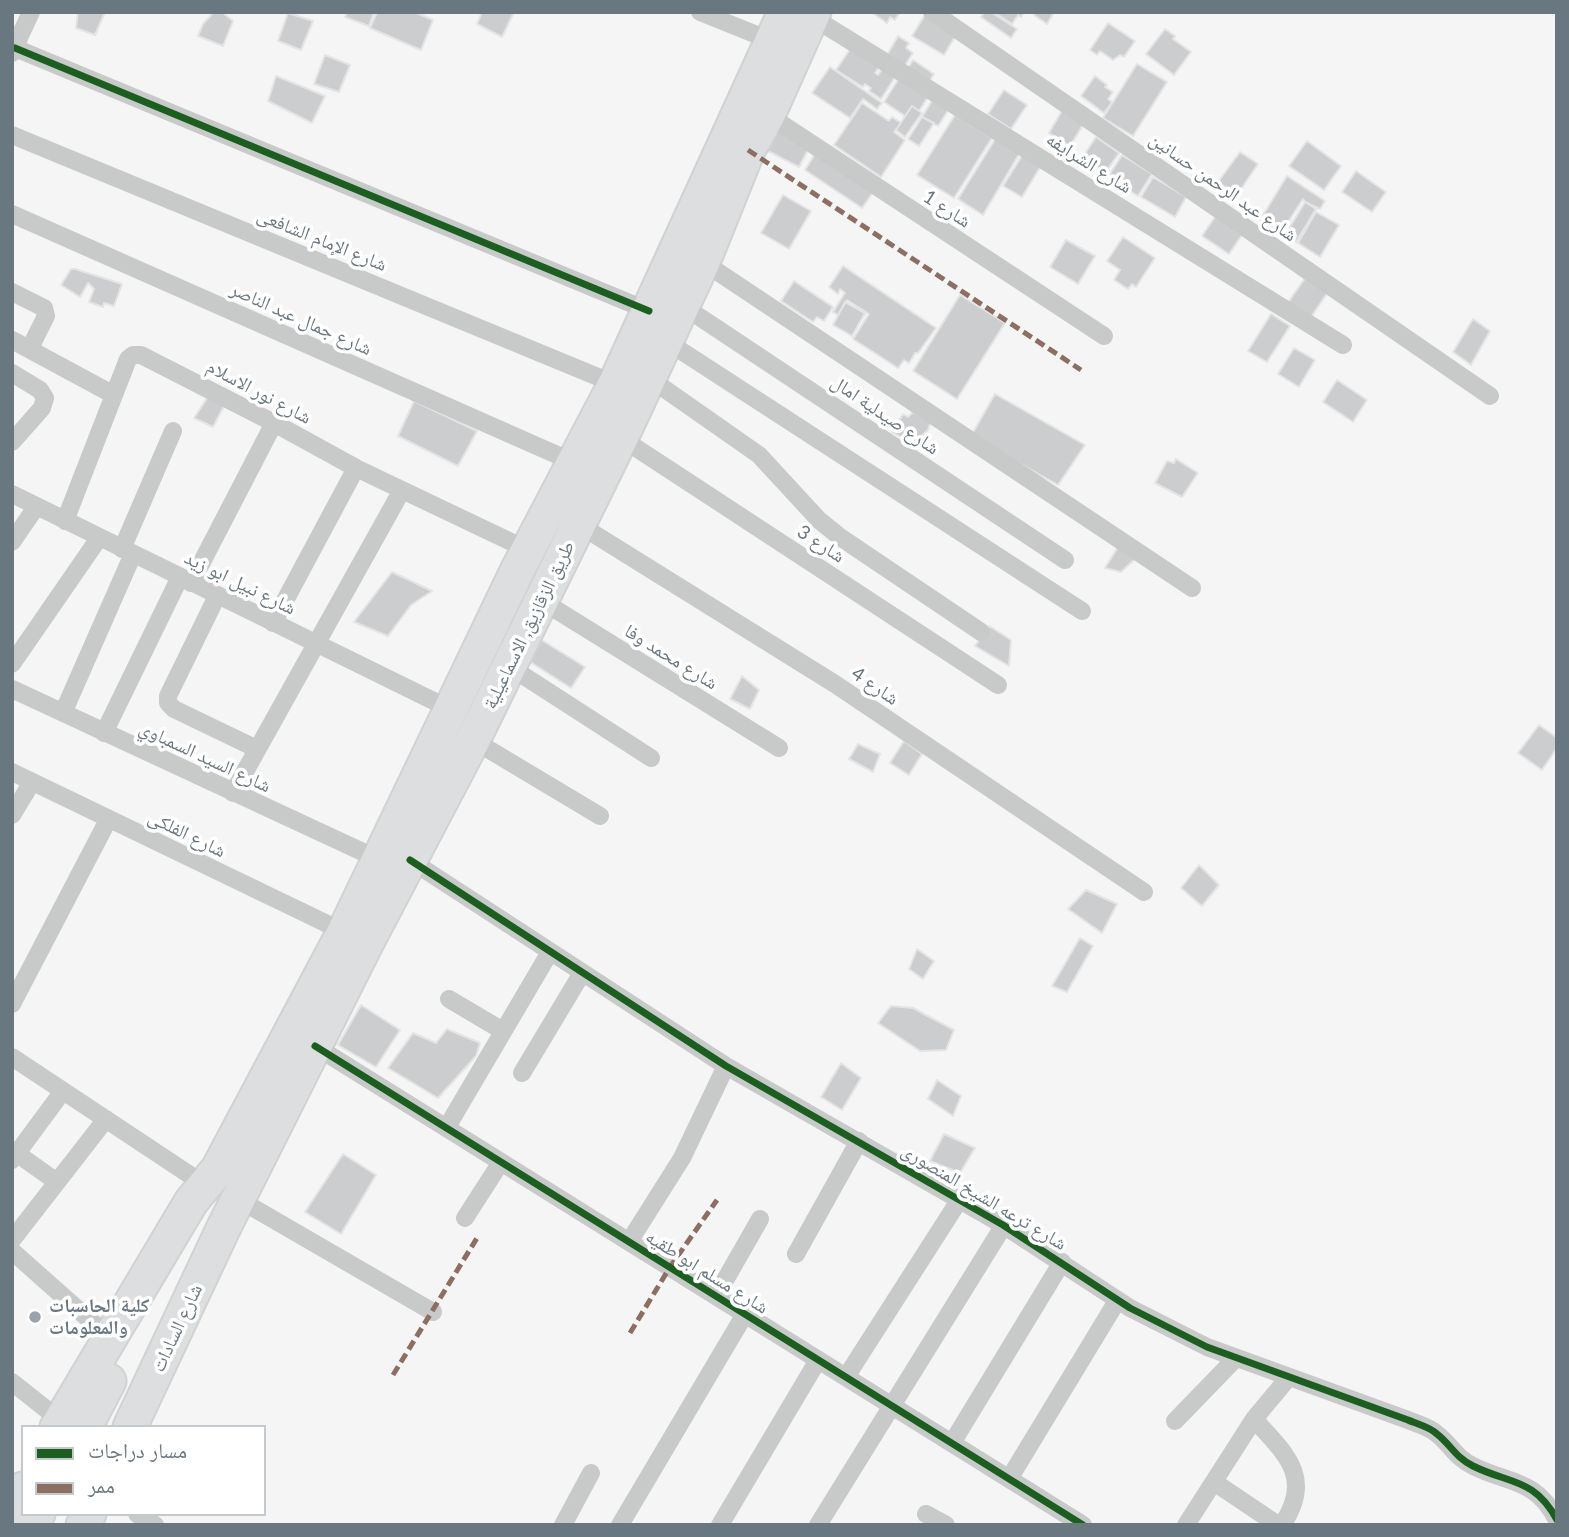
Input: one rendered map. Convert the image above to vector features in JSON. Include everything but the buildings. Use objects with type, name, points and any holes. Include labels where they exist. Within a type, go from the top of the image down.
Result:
[{"type":"highway","name":"طريق الزقازيق, الاسماعيلية","points":[[198,1194],[218,1169],[344,932],[395,860],[473,740],[621,438],[703,262],[748,150],[768,115],[796,21]]},
{"type":"highway","name":"طريق الزقازيق, الاسماعيلية","points":[[223,1229],[315,1046],[395,860],[450,709],[530,544],[615,384],[649,311],[796,21]]},
{"type":"highway","points":[[568,472],[584,512]]},
{"type":"highway","points":[[530,544],[563,555]]},
{"type":"highway","points":[[68,1425],[110,1338],[198,1194]]},
{"type":"highway","points":[[68,1425],[185,1238],[198,1194]]},
{"type":"highway","points":[[107,1425],[202,1246],[211,1236],[223,1229]]},
{"type":"highway","name":"شارع السادات","points":[[131,1425],[223,1229]]},
{"type":"highway","points":[[12,1508],[21,1492]]},
{"type":"street","points":[[31,12],[14,50],[649,311]]},
{"type":"street","name":"شارع الشرايفه","points":[[700,12],[796,21],[1343,345]]},
{"type":"street","name":"شارع عبد الرحمن حسانين","points":[[932,12],[1490,396]]},
{"type":"street","name":"شارع 1","points":[[768,115],[1104,336]]},
{"type":"street","name":"شارع الإمام الشافعى","points":[[12,135],[615,384]]},
{"type":"street","name":"شارع جمال عبد الناصر","points":[[12,214],[568,472]]},
{"type":"street","points":[[703,262],[1192,588]]},
{"type":"street","points":[[12,292],[46,311],[30,348]]},
{"type":"street","name":"شارع صيدلية امال","points":[[683,306],[1065,560]]},
{"type":"street","points":[[12,340],[114,395]]},
{"type":"street","points":[[666,341],[1083,611]]},
{"type":"street","name":"شارع نور الاسلام","points":[[65,521],[128,359],[133,355],[141,355],[356,468],[530,544]]},
{"type":"street","points":[[12,373],[40,390],[46,398],[42,408],[12,442]]},
{"type":"street","points":[[649,378],[759,455],[819,520],[840,537],[981,632]]},
{"type":"street","points":[[104,733],[185,580],[274,423]]},
{"type":"street","points":[[63,713],[173,431]]},
{"type":"street","name":"شارع 3","points":[[621,438],[998,685]]},
{"type":"street","points":[[273,623],[356,468]]},
{"type":"street","points":[[233,793],[402,490]]},
{"type":"street","name":"شارع نبيل ابو زيد","points":[[12,494],[450,709]]},
{"type":"street","points":[[12,542],[36,507]]},
{"type":"street","name":"شارع 4","points":[[584,512],[1143,892]]},
{"type":"street","points":[[12,664],[99,538]]},
{"type":"street","points":[[217,596],[168,696],[168,704],[257,749]]},
{"type":"street","name":"شارع محمد وفا","points":[[542,601],[779,748]]},
{"type":"street","points":[[508,666],[651,758]]},
{"type":"street","name":"شارع السيد السمباوي","points":[[12,689],[233,793],[395,860]]},
{"type":"street","points":[[473,740],[600,816]]},
{"type":"street","name":"شارع الفلكى","points":[[12,772],[344,932]]},
{"type":"street","points":[[12,815],[32,782]]},
{"type":"street","points":[[12,1004],[108,820]]},
{"type":"street","name":"شارع ترعه الشيخ المنصورى","points":[[395,860],[550,952],[726,1066],[1004,1225],[1117,1301],[1197,1342],[1408,1419],[1436,1433],[1452,1452],[1474,1466],[1525,1485],[1542,1497],[1557,1520]]},
{"type":"street","points":[[447,1128],[550,952]]},
{"type":"street","points":[[522,1073],[582,972]]},
{"type":"street","points":[[449,999],[503,1031]]},
{"type":"street","name":"شارع مسلم ابو طقيه","points":[[315,1046],[1083,1525]]},
{"type":"street","points":[[12,1057],[106,1119],[198,1194]]},
{"type":"street","points":[[629,1242],[682,1158],[726,1066]]},
{"type":"street","points":[[57,1182],[14,1155],[63,1091]]},
{"type":"street","points":[[12,1240],[106,1119]]},
{"type":"street","points":[[796,1254],[859,1141]]},
{"type":"street","points":[[465,1218],[502,1162]]},
{"type":"street","points":[[238,1199],[433,1312]]},
{"type":"street","points":[[846,1377],[960,1199]]},
{"type":"street","points":[[716,1296],[760,1219]]},
{"type":"street","points":[[818,1525],[1004,1225]]},
{"type":"street","points":[[12,1251],[110,1338]]},
{"type":"street","points":[[952,1443],[1062,1262]]},
{"type":"street","points":[[1009,1479],[1117,1301]]},
{"type":"street","points":[[621,1525],[745,1314]]},
{"type":"street","points":[[1175,1421],[1237,1358]]},
{"type":"street","points":[[720,1525],[818,1360]]},
{"type":"street","points":[[1186,1525],[1254,1419],[1289,1377]]},
{"type":"street","points":[[12,1382],[68,1425]]},
{"type":"street","points":[[1214,1482],[1280,1525],[1291,1512],[1297,1482],[1293,1466],[1285,1453],[1254,1419]]},
{"type":"street","points":[[563,1525],[592,1473]]},
{"type":"marked path","points":[[748,150],[1081,370]]},
{"type":"marked path","points":[[630,1333],[670,1267],[717,1200]]},
{"type":"marked path","points":[[393,1375],[477,1238]]},
{"type":"cycle path","points":[[15,48],[649,311]]},
{"type":"cycle path","points":[[410,860],[726,1066],[1003,1225],[1130,1308],[1207,1347],[1427,1428],[1467,1462],[1520,1484],[1540,1496],[1557,1520]]},
{"type":"cycle path","points":[[315,1046],[1083,1525]]},
{"type":"place","name":"كلية الحاسبات والمعلومات","points":[[35,1317]]}]
